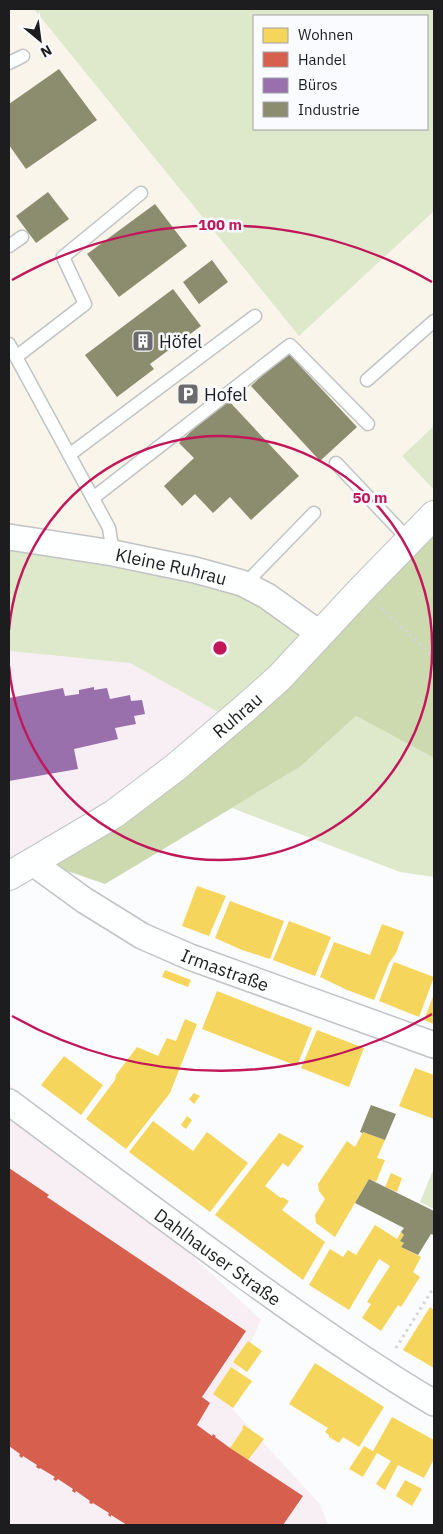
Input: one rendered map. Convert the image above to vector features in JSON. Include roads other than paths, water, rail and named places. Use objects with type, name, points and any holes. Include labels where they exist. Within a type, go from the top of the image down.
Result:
[{"type":"street","name":"Ruhrau","points":[[9,876],[114,814],[176,766],[280,678],[361,590],[434,515]]},
{"type":"street","name":"Kleine Ruhrau","points":[[9,537],[195,570],[244,585],[266,596],[320,634]]},
{"type":"street","name":"Irmastraße","points":[[33,863],[84,900],[142,936],[190,957],[434,1045]]},
{"type":"street","name":"Dahlhauser Straße","points":[[9,1102],[176,1226],[382,1372],[434,1403]]},
{"type":"lane","points":[[9,64],[23,56]]},
{"type":"lane","points":[[16,357],[85,304],[64,257],[141,193]]},
{"type":"lane","points":[[9,246],[22,237]]},
{"type":"lane","points":[[69,455],[255,316]]},
{"type":"lane","points":[[367,380],[434,321]]},
{"type":"lane","points":[[9,344],[109,528],[113,554]]},
{"type":"lane","points":[[92,498],[290,345],[368,424]]},
{"type":"lane","points":[[336,463],[409,540]]},
{"type":"lane","points":[[244,585],[314,513]]},
{"type":"place","name":"Höfel","points":[[143,341]]},
{"type":"place","name":"Hofel","points":[[188,394]]}]
